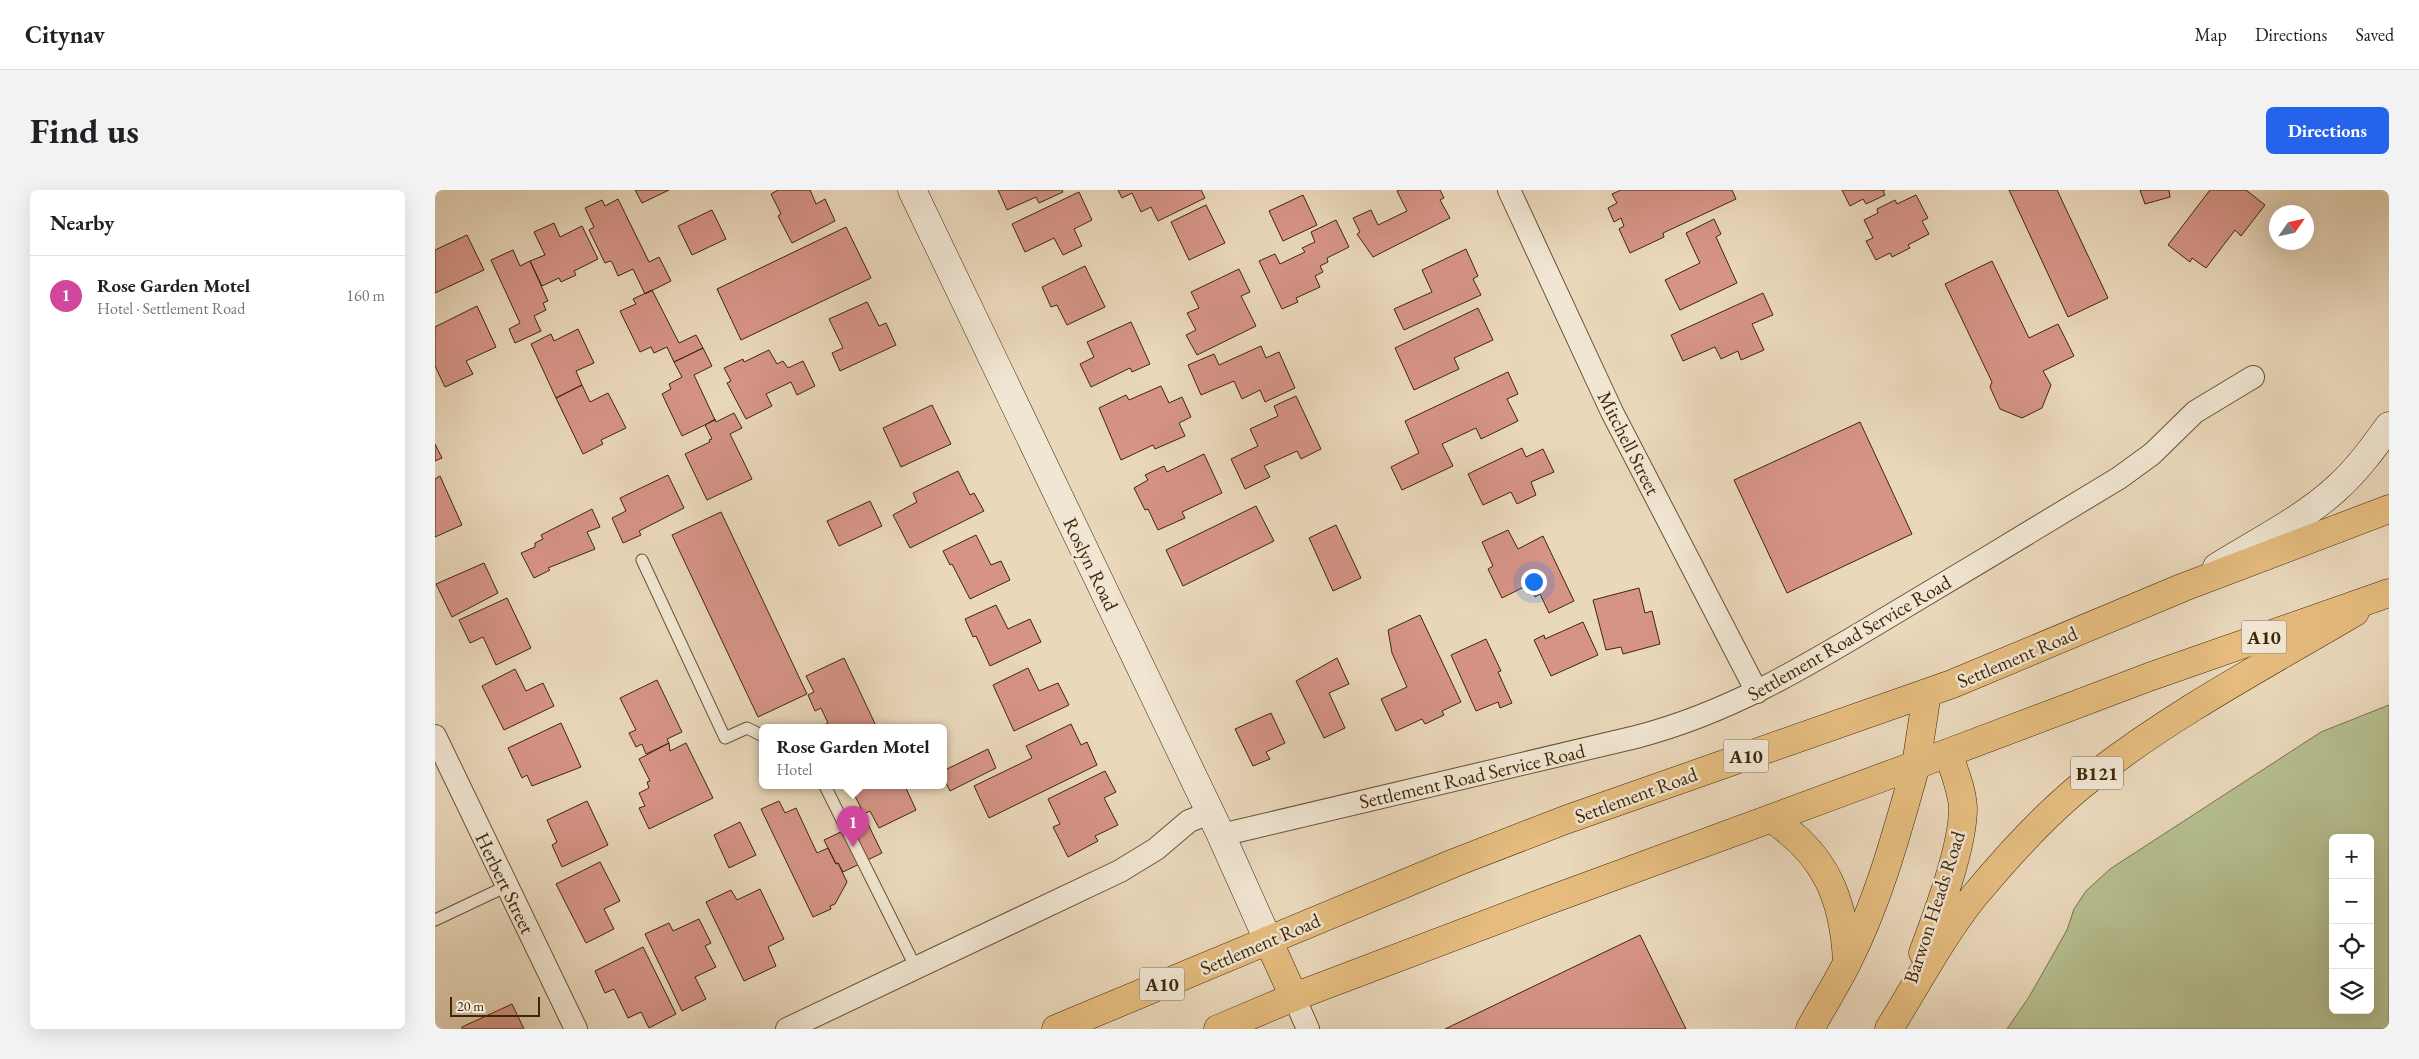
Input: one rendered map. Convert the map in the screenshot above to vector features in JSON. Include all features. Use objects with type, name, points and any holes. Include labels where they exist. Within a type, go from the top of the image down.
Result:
[{"type":"main road","name":"Settlement Road","points":[[1056,1029],[1454,863],[1565,820],[1973,676],[2184,588],[2389,508]]},
{"type":"main road","name":"B121","points":[[1889,1029],[1944,938],[1975,896],[2033,831],[2073,793],[2128,750],[2170,722],[2384,596]]},
{"type":"main road","name":"A10","points":[[1229,1026],[1293,997],[2149,677],[2384,596]]},
{"type":"main road","name":"B121","points":[[1927,693],[1948,753]]},
{"type":"main road","points":[[1810,1029],[1847,963],[1886,869],[1916,765],[1927,693]]},
{"type":"main road","name":"Barwon Heads Road","points":[[1889,1029],[1913,979],[1930,932],[1960,832],[1962,799],[1948,753]]},
{"type":"main road","points":[[1772,819],[1801,842],[1820,866],[1833,888],[1843,918],[1847,963]]},
{"type":"main road","points":[[1268,940],[1293,997]]},
{"type":"street","name":"Roslyn Road","points":[[912,190],[1215,824],[1268,940]]},
{"type":"street","name":"Mitchell Street","points":[[1509,190],[1612,412],[1757,692]]},
{"type":"street","name":"Settlement Road Service Road","points":[[1215,824],[1670,728],[1757,692],[1819,659],[2119,478],[2152,454],[2195,412],[2253,377]]},
{"type":"street","points":[[2184,588],[2290,522],[2336,489],[2361,464],[2389,426]]},
{"type":"street","name":"Herbert Street","points":[[435,736],[575,1029]]},
{"type":"street","points":[[797,1026],[1120,871],[1156,850],[1189,821],[1215,824]]},
{"type":"street","points":[[1293,997],[1308,1029]]},
{"type":"lane","points":[[643,560],[725,738],[747,728],[759,734]]},
{"type":"lane","points":[[826,789],[916,968]]},
{"type":"lane","points":[[435,920],[507,886]]},
{"type":"green space","points":[[2389,705],[2389,1029],[2007,1029],[2029,997],[2067,930],[2074,909],[2086,891],[2110,869],[2321,732]]},
{"type":"building","points":[[635,190],[669,190],[642,203]]},
{"type":"building","points":[[778,190],[810,190],[816,204],[825,199],[835,221],[792,243],[778,216],[781,214],[771,194]]},
{"type":"building","points":[[998,190],[1062,190],[1063,192],[1039,203],[1036,197],[1007,210]]},
{"type":"building","points":[[1118,190],[1201,190],[1205,198],[1158,221],[1151,207],[1141,212],[1132,193],[1122,198]]},
{"type":"building","points":[[1440,190],[1444,198],[1440,200],[1450,218],[1373,257],[1357,234],[1360,232],[1353,218],[1371,210],[1378,225],[1407,211],[1397,191]]},
{"type":"building","points":[[1621,190],[1732,190],[1736,199],[1663,233],[1664,237],[1630,253],[1619,229],[1624,226],[1621,218],[1614,222],[1608,208],[1617,203],[1612,194]]},
{"type":"building","points":[[1842,190],[1885,190],[1883,191],[1885,195],[1866,204],[1863,199],[1850,206]]},
{"type":"building","points":[[2009,190],[2057,190],[2108,298],[2068,317]]},
{"type":"building","points":[[2140,190],[2169,190],[2170,197],[2145,204]]},
{"type":"building","points":[[2210,190],[2246,190],[2265,205],[2241,236],[2235,230],[2206,268],[2192,258],[2190,262],[2168,245]]},
{"type":"building","points":[[1079,192],[1092,220],[1074,229],[1082,246],[1063,255],[1054,238],[1025,252],[1012,224]]},
{"type":"building","points":[[1303,195],[1317,225],[1283,241],[1269,211]]},
{"type":"building","points":[[1916,195],[1928,218],[1922,221],[1929,234],[1908,245],[1910,248],[1892,257],[1890,253],[1876,260],[1866,241],[1873,238],[1864,220],[1878,213],[1877,209],[1895,200],[1897,204]]},
{"type":"building","points":[[618,199],[649,262],[659,257],[671,281],[645,294],[633,269],[618,276],[612,262],[605,263],[589,230],[594,227],[585,208],[602,200],[605,206]]},
{"type":"building","points":[[1206,205],[1225,243],[1189,260],[1171,222]]},
{"type":"building","points":[[712,210],[726,239],[692,255],[678,226]]},
{"type":"building","points":[[1714,219],[1721,234],[1716,237],[1737,283],[1680,310],[1665,280],[1700,263],[1686,233]]},
{"type":"building","points":[[1336,220],[1349,247],[1327,258],[1328,262],[1320,266],[1323,272],[1315,276],[1320,287],[1296,298],[1298,302],[1282,309],[1259,261],[1275,254],[1280,264],[1305,252],[1302,248],[1315,242],[1311,232]]},
{"type":"building","points":[[554,223],[560,237],[582,226],[598,259],[574,271],[576,275],[561,282],[559,278],[542,286],[530,261],[545,255],[534,232]]},
{"type":"building","points":[[846,227],[871,278],[741,340],[717,289]]},
{"type":"building","points":[[467,235],[484,270],[435,293],[435,250]]},
{"type":"building","points":[[1466,249],[1478,276],[1473,279],[1481,295],[1404,330],[1394,309],[1432,292],[1422,270]]},
{"type":"building","points":[[513,250],[520,266],[530,261],[548,301],[543,303],[546,310],[534,316],[541,331],[515,343],[509,329],[520,323],[491,260]]},
{"type":"building","points":[[1992,261],[2029,338],[2058,324],[2074,356],[2043,371],[2051,385],[2042,408],[2022,418],[2000,409],[1990,387],[1992,382],[1945,284]]},
{"type":"building","points":[[1085,266],[1105,307],[1067,325],[1057,305],[1051,307],[1042,287]]},
{"type":"building","points":[[1239,269],[1250,292],[1241,296],[1256,326],[1197,355],[1186,335],[1196,330],[1187,313],[1199,308],[1191,292]]},
{"type":"building","points":[[652,290],[679,343],[696,335],[703,348],[674,362],[667,347],[654,353],[651,347],[640,352],[620,311],[636,304],[633,299]]},
{"type":"building","points":[[1763,293],[1773,315],[1752,324],[1764,350],[1741,360],[1738,351],[1721,359],[1715,347],[1683,361],[1671,335]]},
{"type":"building","points":[[867,302],[879,326],[886,323],[896,345],[840,371],[832,353],[843,348],[829,319]]},
{"type":"building","points":[[477,306],[496,347],[466,361],[473,374],[445,387],[435,366],[435,327]]},
{"type":"building","points":[[1478,308],[1493,340],[1454,358],[1459,369],[1414,390],[1395,348]]},
{"type":"building","points":[[1131,322],[1150,364],[1132,372],[1130,368],[1091,387],[1080,364],[1094,357],[1087,342]]},
{"type":"building","points":[[578,329],[594,363],[576,371],[582,385],[556,398],[531,344],[551,334],[554,341]]},
{"type":"building","points":[[1261,346],[1266,358],[1279,352],[1295,388],[1265,402],[1260,390],[1242,399],[1234,381],[1201,395],[1188,365],[1214,354],[1219,365]]},
{"type":"building","points":[[703,348],[712,366],[694,375],[715,420],[682,436],[662,394],[671,389],[669,384],[682,377],[674,362]]},
{"type":"building","points":[[769,350],[777,364],[783,361],[788,368],[803,361],[815,386],[797,395],[791,382],[766,394],[772,406],[746,419],[727,383],[731,381],[724,368],[743,359],[744,362]]},
{"type":"building","points":[[1508,372],[1518,394],[1507,399],[1518,421],[1481,439],[1476,428],[1442,444],[1453,466],[1402,490],[1391,467],[1419,453],[1405,421]]},
{"type":"building","points":[[582,385],[590,402],[608,393],[626,428],[601,440],[603,444],[583,454],[556,398]]},
{"type":"building","points":[[1161,386],[1169,403],[1182,397],[1191,417],[1179,423],[1185,436],[1155,449],[1153,445],[1121,460],[1099,408],[1126,395],[1129,400]]},
{"type":"building","points":[[1296,396],[1321,449],[1301,459],[1297,451],[1264,466],[1270,477],[1245,489],[1231,459],[1258,446],[1250,429],[1278,416],[1274,406]]},
{"type":"building","points":[[932,405],[951,444],[901,467],[883,428]]},
{"type":"building","points":[[734,413],[742,428],[730,434],[752,479],[707,500],[685,454],[710,442],[709,440],[712,439],[705,425],[715,419],[716,422]]},
{"type":"building","points":[[1860,422],[1912,534],[1787,593],[1734,480]]},
{"type":"building","points":[[435,444],[442,458],[435,461]]},
{"type":"building","points":[[1522,448],[1526,457],[1543,449],[1554,472],[1531,482],[1536,495],[1517,504],[1511,492],[1483,505],[1468,474]]},
{"type":"building","points":[[1204,454],[1222,493],[1182,512],[1185,518],[1158,530],[1148,509],[1145,510],[1134,488],[1148,480],[1145,475],[1164,466],[1167,472]]},
{"type":"building","points":[[958,471],[970,495],[974,493],[984,511],[910,548],[893,515],[917,502],[913,493]]},
{"type":"building","points":[[668,475],[684,508],[639,531],[641,535],[623,543],[612,518],[626,511],[620,498]]},
{"type":"building","points":[[440,476],[462,525],[435,537],[435,479]]},
{"type":"building","points":[[870,501],[882,526],[839,546],[827,521]]},
{"type":"building","points":[[1256,506],[1274,541],[1183,586],[1166,550]]},
{"type":"building","points":[[592,509],[600,527],[587,532],[595,549],[548,568],[550,570],[534,578],[521,553],[535,547],[535,543],[543,539],[541,535]]},
{"type":"building","points":[[721,512],[807,694],[758,717],[672,535]]},
{"type":"building","points":[[1336,525],[1361,578],[1333,591],[1309,538]]},
{"type":"building","points":[[1508,530],[1518,549],[1543,536],[1574,601],[1549,613],[1540,594],[1535,597],[1533,592],[1529,594],[1526,586],[1502,598],[1488,569],[1493,566],[1482,542]]},
{"type":"building","points":[[976,535],[991,565],[1001,561],[1010,580],[970,599],[943,551]]},
{"type":"building","points":[[484,563],[498,593],[452,617],[436,584]]},
{"type":"building","points":[[1639,588],[1645,613],[1652,611],[1660,644],[1623,654],[1621,647],[1606,650],[1593,600]]},
{"type":"building","points":[[507,598],[531,648],[496,665],[483,637],[470,643],[459,620]]},
{"type":"building","points":[[996,605],[1008,629],[1030,619],[1041,642],[990,666],[976,636],[973,637],[965,619]]},
{"type":"building","points":[[1420,615],[1461,702],[1442,711],[1444,715],[1425,724],[1422,719],[1396,731],[1381,699],[1407,687],[1392,653],[1388,630]]},
{"type":"building","points":[[1583,622],[1598,655],[1551,676],[1534,640],[1544,635],[1545,639]]},
{"type":"building","points":[[1486,639],[1501,671],[1498,672],[1512,703],[1500,708],[1498,702],[1476,711],[1451,655]]},
{"type":"building","points":[[844,658],[875,724],[826,724],[828,723],[821,708],[815,711],[808,695],[814,692],[806,676]]},
{"type":"building","points":[[1337,658],[1349,684],[1329,693],[1345,728],[1324,738],[1296,681]]},
{"type":"building","points":[[1028,668],[1039,691],[1058,683],[1069,705],[1014,731],[993,685]]},
{"type":"building","points":[[515,669],[526,691],[543,683],[554,706],[504,730],[482,686]]},
{"type":"building","points":[[657,680],[682,732],[667,739],[669,743],[646,754],[642,744],[636,747],[629,733],[636,730],[620,698]]},
{"type":"building","points":[[1271,713],[1285,743],[1266,752],[1270,759],[1253,766],[1235,729]]},
{"type":"building","points":[[561,723],[581,767],[532,786],[527,775],[522,778],[508,748]]},
{"type":"building","points":[[1071,724],[1081,745],[1087,742],[1097,765],[989,818],[974,786],[1032,758],[1026,746]]},
{"type":"building","points":[[669,743],[670,751],[686,743],[713,798],[649,829],[639,808],[645,806],[639,793],[649,788],[647,782],[650,781],[639,759]]},
{"type":"building","points":[[988,749],[996,768],[950,791],[947,785],[947,769]]},
{"type":"building","points":[[1105,771],[1116,792],[1104,798],[1118,825],[1095,836],[1098,841],[1068,857],[1053,827],[1060,824],[1048,799]]},
{"type":"building","points":[[852,789],[906,789],[916,810],[879,828],[870,811],[864,814]]},
{"type":"building","points":[[587,801],[608,845],[562,867],[552,845],[557,842],[547,820]]},
{"type":"building","points":[[779,801],[785,813],[796,808],[817,853],[828,848],[847,882],[835,904],[830,906],[831,909],[813,917],[761,809]]},
{"type":"building","points":[[866,820],[882,853],[843,872],[838,863],[836,864],[824,840]]},
{"type":"building","points":[[740,822],[756,855],[729,868],[714,835]]},
{"type":"building","points":[[600,862],[620,901],[604,909],[614,929],[586,943],[556,884]]},
{"type":"building","points":[[760,889],[784,939],[768,947],[776,966],[744,981],[706,902],[731,890],[737,900]]},
{"type":"building","points":[[699,919],[711,943],[705,946],[716,967],[695,977],[706,999],[682,1011],[645,934],[669,923],[673,931]]},
{"type":"building","points":[[1640,935],[1686,1029],[1445,1029]]},
{"type":"building","points":[[643,947],[676,1014],[649,1028],[641,1012],[628,1018],[614,989],[605,993],[595,971]]},
{"type":"building","points":[[512,1004],[524,1029],[462,1029],[462,1027]]},
{"type":"place","name":"Rose Garden Motel","points":[[853,847]]}]
